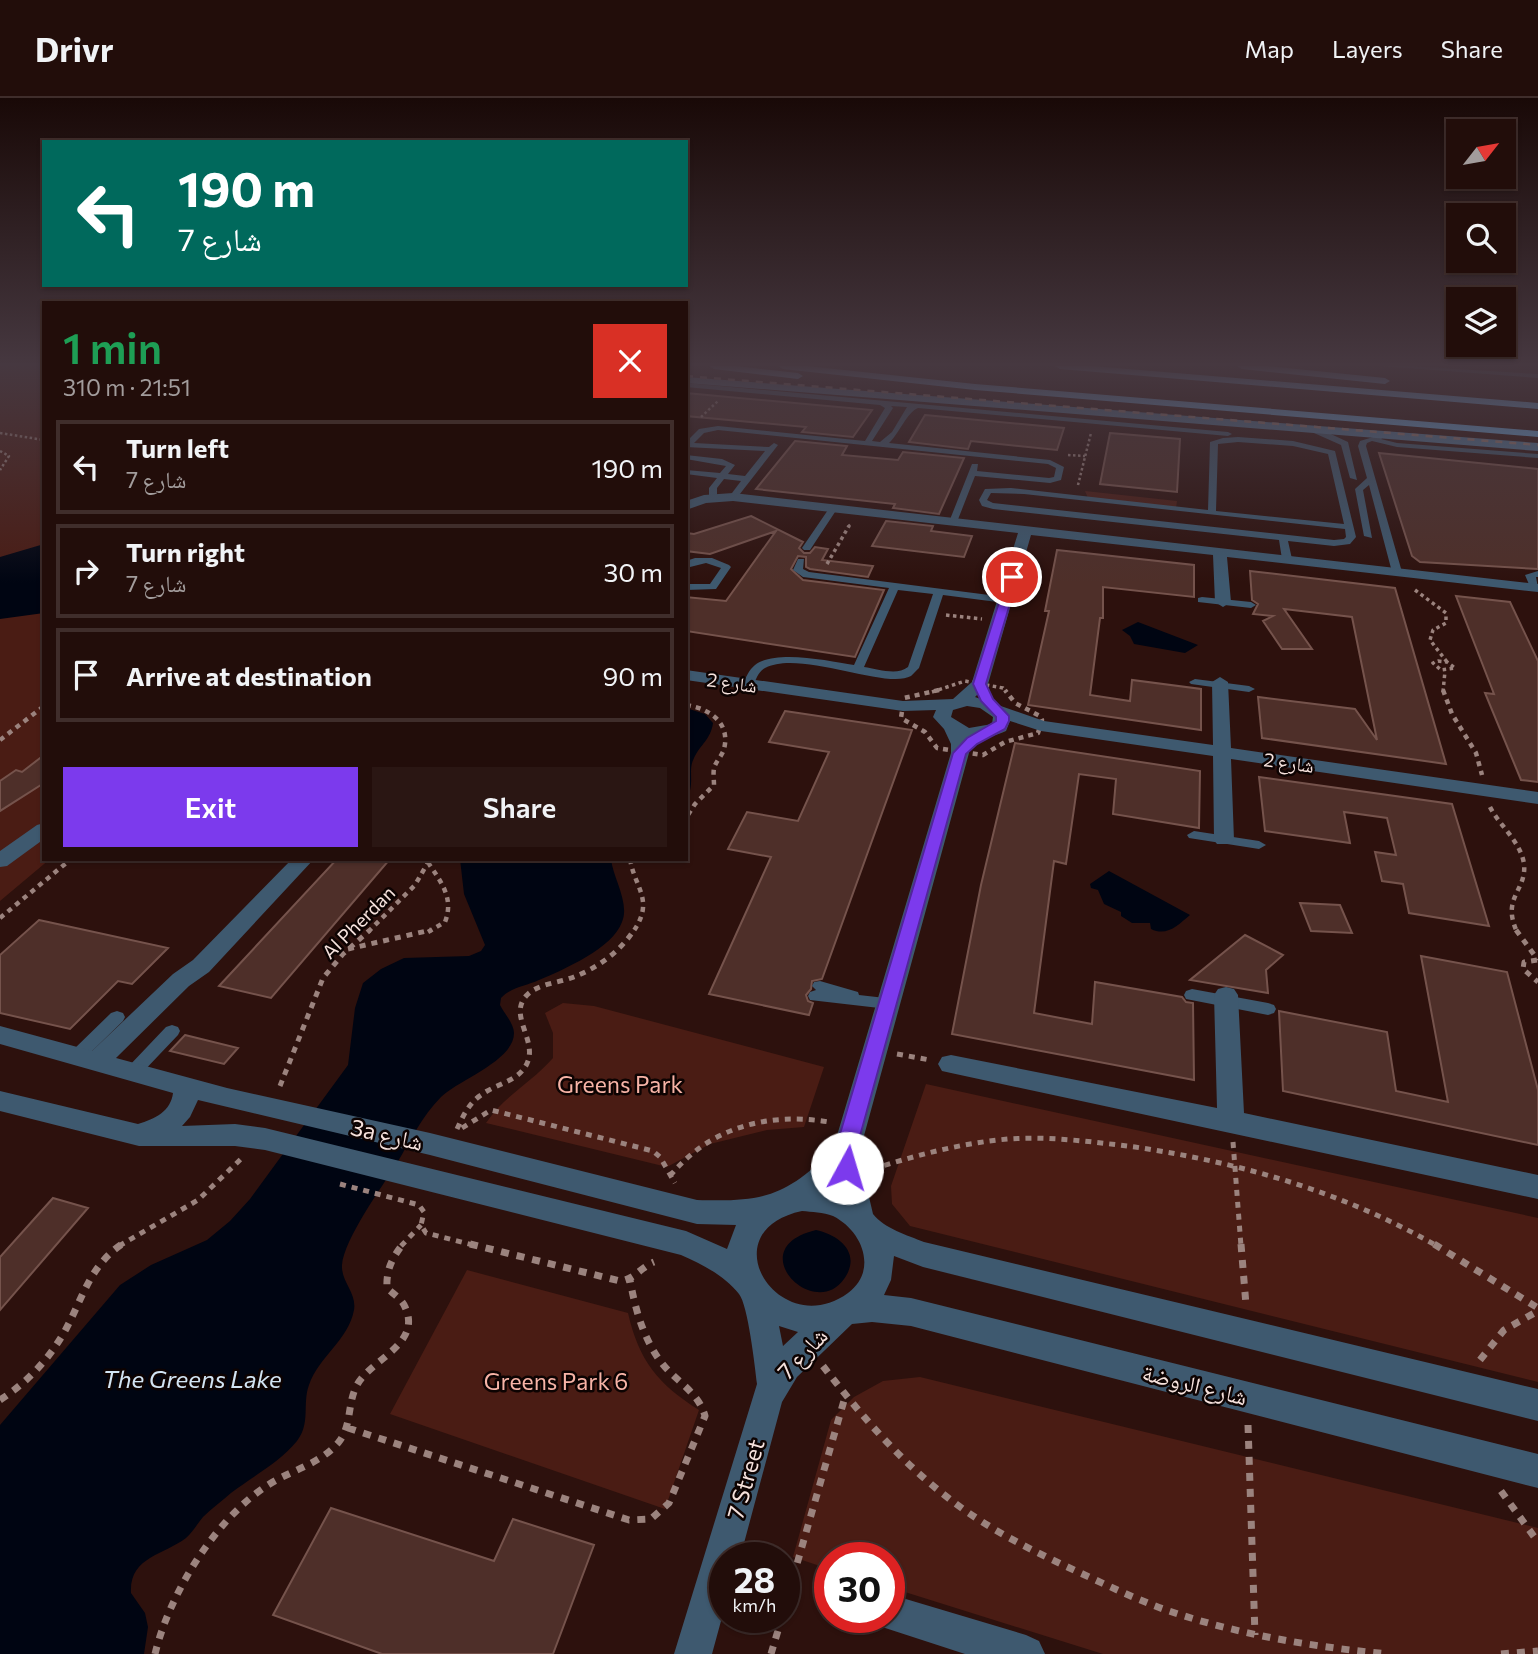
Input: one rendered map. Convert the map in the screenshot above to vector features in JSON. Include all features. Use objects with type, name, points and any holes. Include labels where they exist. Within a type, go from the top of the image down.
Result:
[{"type":"main road","points":[[1421,439],[1538,447]]},
{"type":"street","points":[[688,505],[713,498],[733,497],[830,514],[953,522],[1397,572],[1537,583]]},
{"type":"street","points":[[845,1154],[865,1224],[879,1255],[876,1282],[866,1297],[844,1313],[820,1320],[793,1317],[768,1307],[751,1289],[741,1254],[744,1239],[751,1225],[822,1178],[845,1154],[960,753],[960,744],[942,712],[980,684],[1026,530]]},
{"type":"street","points":[[1220,551],[1223,601]]},
{"type":"street","name":"شارع 2","points":[[688,675],[903,706],[974,702],[1041,726],[1538,798]]},
{"type":"street","points":[[1220,683],[1224,837]]},
{"type":"street","points":[[960,753],[972,741],[1003,721],[980,684]]},
{"type":"street","name":"شارع 2","points":[[903,706],[968,733],[1041,726]]},
{"type":"street","points":[[0,861],[42,830]]},
{"type":"street","points":[[105,1063],[192,983],[201,966],[302,861]]},
{"type":"street","points":[[1226,998],[1231,1121]]},
{"type":"street","name":"3a شارع","points":[[0,1035],[227,1098],[282,1098],[440,1135],[697,1212],[737,1213],[783,1203]]},
{"type":"street","points":[[951,1064],[1538,1187]]},
{"type":"street","points":[[138,1135],[154,1130],[178,1114],[185,1103],[187,1093],[184,1084]]},
{"type":"street","name":"3a شارع","points":[[0,1101],[138,1135],[235,1135],[265,1139],[408,1188],[685,1244],[720,1259],[751,1289]]},
{"type":"street","points":[[783,1203],[810,1198],[828,1201],[845,1208],[896,1244],[923,1254],[1538,1405]]},
{"type":"street","name":"شارع 7","points":[[751,1289],[767,1339],[773,1385]]},
{"type":"street","name":"شارع الروضة","points":[[844,1313],[872,1308],[911,1312],[1538,1471]]},
{"type":"street","name":"شارع 7","points":[[773,1385],[804,1349],[844,1313]]},
{"type":"street","name":"7 Street","points":[[693,1654],[773,1385]]},
{"type":"street","points":[[905,1617],[1026,1654]]},
{"type":"lane","points":[[733,497],[762,466],[779,439]]},
{"type":"lane","points":[[845,439],[1054,463],[1060,467],[1058,478],[1051,481],[973,473]]},
{"type":"lane","points":[[885,442],[888,439]]},
{"type":"lane","points":[[1212,513],[1214,442],[1230,439],[1317,447],[1332,453],[1348,527],[1350,540],[1341,542],[1278,537],[993,506],[983,502],[985,493],[997,490],[1212,513],[1348,527]]},
{"type":"lane","points":[[1339,439],[1345,444],[1354,478]]},
{"type":"lane","points":[[1397,572],[1362,444],[1372,439],[1390,444],[1538,456]]},
{"type":"lane","points":[[688,445],[769,452]]},
{"type":"lane","points":[[953,522],[963,485],[973,473],[980,455]]},
{"type":"lane","points":[[688,457],[729,463],[730,467],[712,490],[713,498]]},
{"type":"lane","points":[[688,472],[747,479]]},
{"type":"lane","points":[[1368,536],[1359,489],[1371,477]]},
{"type":"lane","points":[[807,548],[830,514]]},
{"type":"lane","points":[[1278,537],[1282,558]]},
{"type":"lane","points":[[688,564],[700,561],[720,563],[726,567],[710,588],[688,587]]},
{"type":"lane","points":[[801,561],[799,572],[819,577],[1005,600]]},
{"type":"lane","points":[[857,670],[895,586]]},
{"type":"lane","points":[[749,684],[756,670],[763,665],[782,660],[893,676],[910,671],[939,592]]},
{"type":"lane","points":[[1202,598],[1251,604]]},
{"type":"lane","points":[[1195,680],[1249,687]]},
{"type":"lane","points":[[1194,832],[1259,843]]},
{"type":"lane","points":[[818,991],[888,1003]]},
{"type":"lane","points":[[1192,992],[1268,1006]]},
{"type":"lane","points":[[105,1063],[117,1017]]},
{"type":"lane","points":[[105,1063],[172,1031]]},
{"type":"path","points":[[1074,498],[1090,439]]},
{"type":"path","points":[[0,451],[8,454],[9,458],[0,470]]},
{"type":"path","points":[[819,577],[849,526],[830,514]]},
{"type":"path","points":[[1419,583],[1414,587],[1416,591],[1440,608],[1448,618],[1430,635],[1433,647],[1455,668],[1445,671]]},
{"type":"path","points":[[1445,671],[1433,663],[1447,662]]},
{"type":"path","points":[[1445,671],[1441,681],[1444,694],[1455,721],[1476,752],[1494,816],[1523,859],[1520,886],[1513,898],[1510,912],[1513,926],[1538,960],[1524,962],[1524,971],[1538,982]]},
{"type":"path","points":[[688,705],[705,708],[715,715],[724,737],[724,747],[714,768],[714,785],[688,815]]},
{"type":"path","points":[[0,740],[42,708]]},
{"type":"path","points":[[0,918],[69,861]]},
{"type":"path","points":[[458,1127],[471,1104],[482,1094],[512,1080],[525,1069],[530,1057],[530,1044],[519,1011],[521,1001],[538,988],[574,977],[595,966],[627,939],[638,924],[643,899],[641,888],[631,870],[630,861]]},
{"type":"path","points":[[348,949],[389,938],[426,933],[445,922],[451,905],[430,862]]},
{"type":"path","name":"Al Pherdan","points":[[282,1098],[310,1002],[332,966],[409,892],[430,862]]},
{"type":"path","points":[[875,1049],[951,1064]]},
{"type":"path","points":[[440,1135],[458,1127],[470,1126],[481,1113],[491,1110],[653,1152],[660,1157],[677,1185]]},
{"type":"path","points":[[670,1176],[686,1157],[708,1141],[761,1122],[802,1117],[852,1128]]},
{"type":"path","points":[[1231,1121],[1245,1305]]},
{"type":"path","points":[[845,1154],[859,1161],[865,1172],[951,1148],[1032,1138],[1119,1145],[1235,1164],[1306,1185],[1395,1224],[1487,1274],[1538,1309],[1504,1328],[1490,1343],[1480,1360]]},
{"type":"path","points":[[0,1400],[15,1392],[40,1367],[59,1342],[94,1269],[115,1248],[138,1231],[194,1204],[243,1158]]},
{"type":"path","points":[[155,1654],[161,1627],[172,1600],[233,1512],[271,1483],[324,1455],[338,1443],[348,1428],[355,1387],[372,1366],[399,1346],[406,1333],[407,1309],[387,1288],[386,1275],[397,1250],[421,1225],[424,1212],[408,1188]]},
{"type":"path","points":[[421,1225],[426,1233],[620,1282],[630,1280],[644,1266],[658,1261]]},
{"type":"path","points":[[348,1428],[629,1520],[651,1519],[669,1503],[705,1416],[696,1398],[662,1363],[650,1343],[640,1323],[630,1280]]},
{"type":"path","points":[[814,1370],[828,1357]]},
{"type":"path","points":[[820,1363],[845,1396],[910,1465],[968,1512],[1037,1553],[1183,1616],[1255,1635],[1336,1650],[1388,1654]]},
{"type":"path","points":[[800,1553],[845,1396]]},
{"type":"path","points":[[1248,1425],[1255,1635]]},
{"type":"path","points":[[1500,1490],[1538,1542]]},
{"type":"path","points":[[771,1654],[777,1633]]},
{"type":"path","points":[[1501,1654],[1538,1651]]},
{"type":"green space","points":[[0,439],[42,439],[42,861],[48,861],[0,901]]},
{"type":"green space","points":[[1085,491],[1177,501],[1176,508],[1088,498]]},
{"type":"green space","name":"Greens Park","points":[[563,1003],[594,1006],[824,1067],[804,1127],[767,1130],[710,1144],[667,1167],[486,1123],[501,1105],[553,1058],[553,1033],[545,1013]]},
{"type":"green space","points":[[926,1084],[1538,1218],[1538,1382],[910,1226],[892,1204],[891,1186]]},
{"type":"green space","name":"Greens Park 6","points":[[467,1270],[628,1313],[638,1345],[652,1370],[672,1391],[699,1410],[665,1509],[390,1414]]},
{"type":"green space","points":[[920,1377],[1538,1528],[1538,1654],[1103,1654],[905,1592],[905,1542],[814,1542],[814,1564],[800,1559],[800,1542],[797,1542],[831,1420],[854,1397],[883,1381]]},
{"type":"water","points":[[42,545],[42,613],[0,619],[0,557]]},
{"type":"water","points":[[1138,622],[1198,645],[1185,653],[1134,644],[1130,636],[1122,630]]},
{"type":"water","points":[[688,709],[705,714],[713,723],[692,763],[688,796]]},
{"type":"water","name":"The Greens Lake","points":[[460,861],[611,861],[623,899],[624,915],[617,932],[598,949],[549,976],[514,989],[501,998],[500,1005],[514,1030],[512,1043],[495,1061],[434,1104],[349,1241],[342,1271],[353,1298],[354,1310],[346,1331],[319,1365],[309,1385],[304,1427],[297,1441],[274,1463],[209,1511],[186,1538],[149,1558],[136,1572],[131,1593],[145,1613],[148,1627],[144,1654],[0,1654],[0,1425],[120,1285],[151,1265],[207,1240],[230,1221],[250,1199],[348,1065],[355,1008],[363,983],[381,969],[404,958],[469,956],[481,951],[485,945],[464,894]]},
{"type":"water","points":[[1109,871],[1190,915],[1172,929],[1162,932],[1151,929],[1150,923],[1132,923],[1121,916],[1121,912],[1104,904],[1098,890],[1091,888],[1090,884]]},
{"type":"water","points":[[816,1230],[840,1241],[846,1247],[851,1262],[844,1279],[831,1290],[816,1292],[802,1287],[790,1277],[784,1265],[784,1251],[794,1239]]},
{"type":"building","points":[[911,439],[1061,439],[1057,450],[971,441],[968,449],[909,442]]},
{"type":"building","points":[[1109,439],[1180,439],[1177,492],[1100,484]]},
{"type":"building","points":[[795,441],[847,446],[842,455],[898,460],[903,452],[964,458],[939,514],[893,508],[895,504],[756,489]]},
{"type":"building","points":[[1379,453],[1538,469],[1538,569],[1420,562],[1412,556]]},
{"type":"building","points":[[751,516],[803,542],[799,548],[804,553],[810,553],[815,547],[828,549],[822,560],[873,566],[868,577],[810,569],[806,567],[806,557],[798,556],[791,569],[803,580],[884,590],[855,657],[688,631],[688,597],[726,601],[776,531],[710,554],[688,551],[688,533],[694,534]]},
{"type":"building","points":[[886,521],[933,526],[931,531],[972,536],[964,557],[872,546]]},
{"type":"building","points":[[1057,550],[1194,565],[1194,597],[1103,587],[1103,618],[1100,618],[1090,695],[1130,701],[1132,680],[1201,689],[1201,730],[1028,705],[1049,611],[1045,611]]},
{"type":"building","points":[[1250,571],[1395,588],[1446,764],[1262,738],[1258,697],[1355,709],[1377,740],[1352,617],[1284,609],[1312,649],[1282,649],[1263,621],[1273,616],[1253,614],[1258,604],[1252,600]]},
{"type":"building","points":[[1456,596],[1510,602],[1538,661],[1538,782],[1521,780],[1485,693],[1494,694]]},
{"type":"building","points":[[785,711],[912,730],[822,979],[812,981],[811,989],[806,995],[808,1001],[813,1003],[809,1015],[709,994],[771,857],[728,849],[747,812],[798,821],[829,752],[769,742]]},
{"type":"building","points":[[1015,743],[1200,771],[1199,828],[1113,814],[1116,779],[1079,774],[1066,864],[1054,861],[1034,1013],[1092,1024],[1095,982],[1182,997],[1186,1002],[1193,1003],[1194,1080],[952,1034],[981,885]]},
{"type":"building","points":[[42,757],[42,784],[0,811],[0,781],[16,770],[22,772]]},
{"type":"building","points":[[1259,777],[1452,804],[1489,926],[1409,913],[1403,884],[1382,881],[1375,852],[1396,855],[1387,818],[1344,812],[1350,843],[1265,831]]},
{"type":"building","points":[[335,861],[388,861],[271,998],[219,986]]},
{"type":"building","points":[[1300,903],[1340,905],[1352,933],[1311,931]]},
{"type":"building","points":[[39,920],[168,948],[132,984],[118,981],[70,1029],[0,1013],[0,955]]},
{"type":"building","points":[[1245,935],[1283,955],[1266,970],[1268,993],[1190,980]]},
{"type":"building","points":[[1421,956],[1507,972],[1538,1090],[1538,1145],[1283,1091],[1279,1011],[1387,1032],[1396,1091],[1448,1102]]},
{"type":"building","points":[[185,1035],[238,1048],[224,1064],[170,1051]]},
{"type":"building","points":[[53,1198],[88,1208],[0,1310],[0,1257]]},
{"type":"building","points":[[331,1508],[494,1561],[513,1519],[594,1545],[553,1654],[382,1654],[273,1615]]},
{"type":"railway","points":[[1459,439],[1538,445]]},
{"type":"route","points":[[847,1168],[845,1154],[960,753],[972,741],[1000,727],[1003,721],[998,710],[987,701],[980,684],[1012,577]]}]
